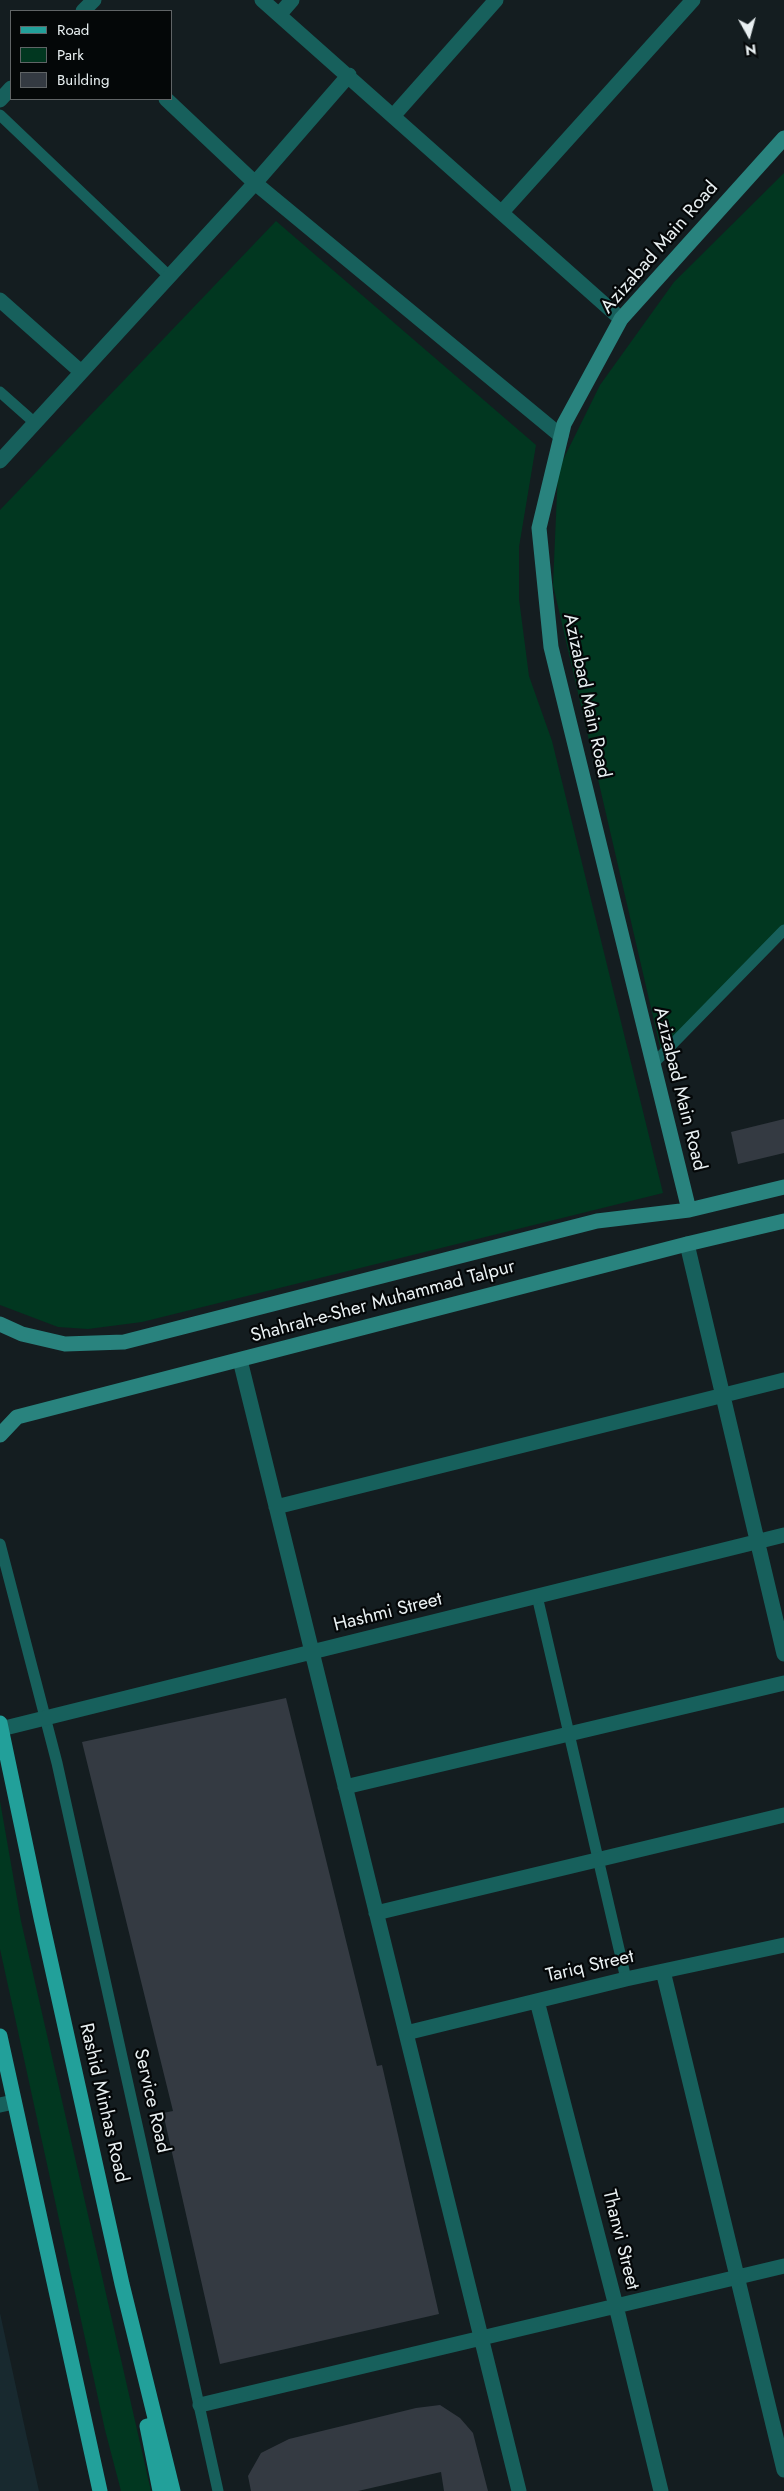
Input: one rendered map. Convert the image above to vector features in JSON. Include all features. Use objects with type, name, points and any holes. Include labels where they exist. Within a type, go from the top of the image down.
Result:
[{"type":"main road","name":"Azizabad Main Road","points":[[689,1210],[551,647],[540,528],[564,424],[621,319],[784,138]]},
{"type":"main road","name":"Shahrah-e-Sher Muhammad Talpur","points":[[0,1324],[22,1334],[65,1344],[124,1342],[597,1221],[689,1210],[784,1187]]},
{"type":"main road","name":"Shahrah-e-Sher Muhammad Talpur","points":[[0,1435],[17,1417],[687,1244],[784,1221]]},
{"type":"main road","name":"Rashid Minhas Road","points":[[1,1726],[41,1918],[122,2284],[172,2491]]},
{"type":"main road","points":[[0,2036],[7,2103],[109,2491]]},
{"type":"main road","points":[[122,2284],[160,2491]]},
{"type":"main road","points":[[57,2291],[100,2491]]},
{"type":"street","points":[[84,10],[94,0]]},
{"type":"street","points":[[262,0],[349,75],[621,319]]},
{"type":"street","points":[[279,14],[292,0]]},
{"type":"street","points":[[394,115],[496,0]]},
{"type":"street","points":[[502,212],[693,0]]},
{"type":"street","points":[[0,461],[80,371],[255,184],[349,75]]},
{"type":"street","points":[[0,100],[10,89]]},
{"type":"street","points":[[167,100],[255,184],[561,436]]},
{"type":"street","points":[[0,300],[80,371]]},
{"type":"street","points":[[687,1244],[784,1654]]},
{"type":"street","points":[[240,1360],[519,2491]]},
{"type":"street","points":[[276,1507],[784,1380]]},
{"type":"street","name":"Hashmi Street","points":[[1,1726],[46,1719],[784,1535]]},
{"type":"street","points":[[346,1787],[784,1683]]},
{"type":"street","points":[[376,1913],[784,1816]]},
{"type":"street","name":"Tariq Street","points":[[406,2033],[626,1979],[784,1944]]},
{"type":"street","points":[[664,1971],[784,2470]]},
{"type":"street","name":"Thanvi Street","points":[[537,2001],[616,2306],[661,2491]]},
{"type":"street","points":[[200,2405],[784,2266]]},
{"type":"lane","points":[[0,115],[169,276]]},
{"type":"lane","points":[[0,392],[35,423]]},
{"type":"lane","points":[[653,1064],[784,930]]},
{"type":"lane","name":"Service Road","points":[[0,1544],[46,1719],[218,2491]]},
{"type":"lane","points":[[537,1596],[626,1979]]},
{"type":"shaded area","points":[[0,2313],[27,2438],[39,2491],[0,2491]]},
{"type":"green space","points":[[784,173],[784,927],[661,1051],[553,585],[558,470],[600,385],[674,282]]},
{"type":"green space","points":[[276,221],[536,445],[519,547],[519,599],[529,676],[552,741],[663,1193],[142,1322],[88,1329],[58,1327],[0,1305],[0,510]]},
{"type":"green space","points":[[0,1801],[21,1921],[151,2491],[121,2491],[105,2430],[0,1949]]},
{"type":"building","points":[[784,1119],[784,1153],[738,1164],[731,1132]]},
{"type":"building","points":[[286,1698],[377,2066],[382,2065],[439,2314],[220,2364],[163,2113],[173,2111],[82,1742]]},
{"type":"building","points":[[440,2405],[460,2418],[473,2433],[488,2491],[444,2491],[441,2472],[358,2491],[251,2491],[248,2476],[261,2453],[289,2439],[416,2408]]}]
